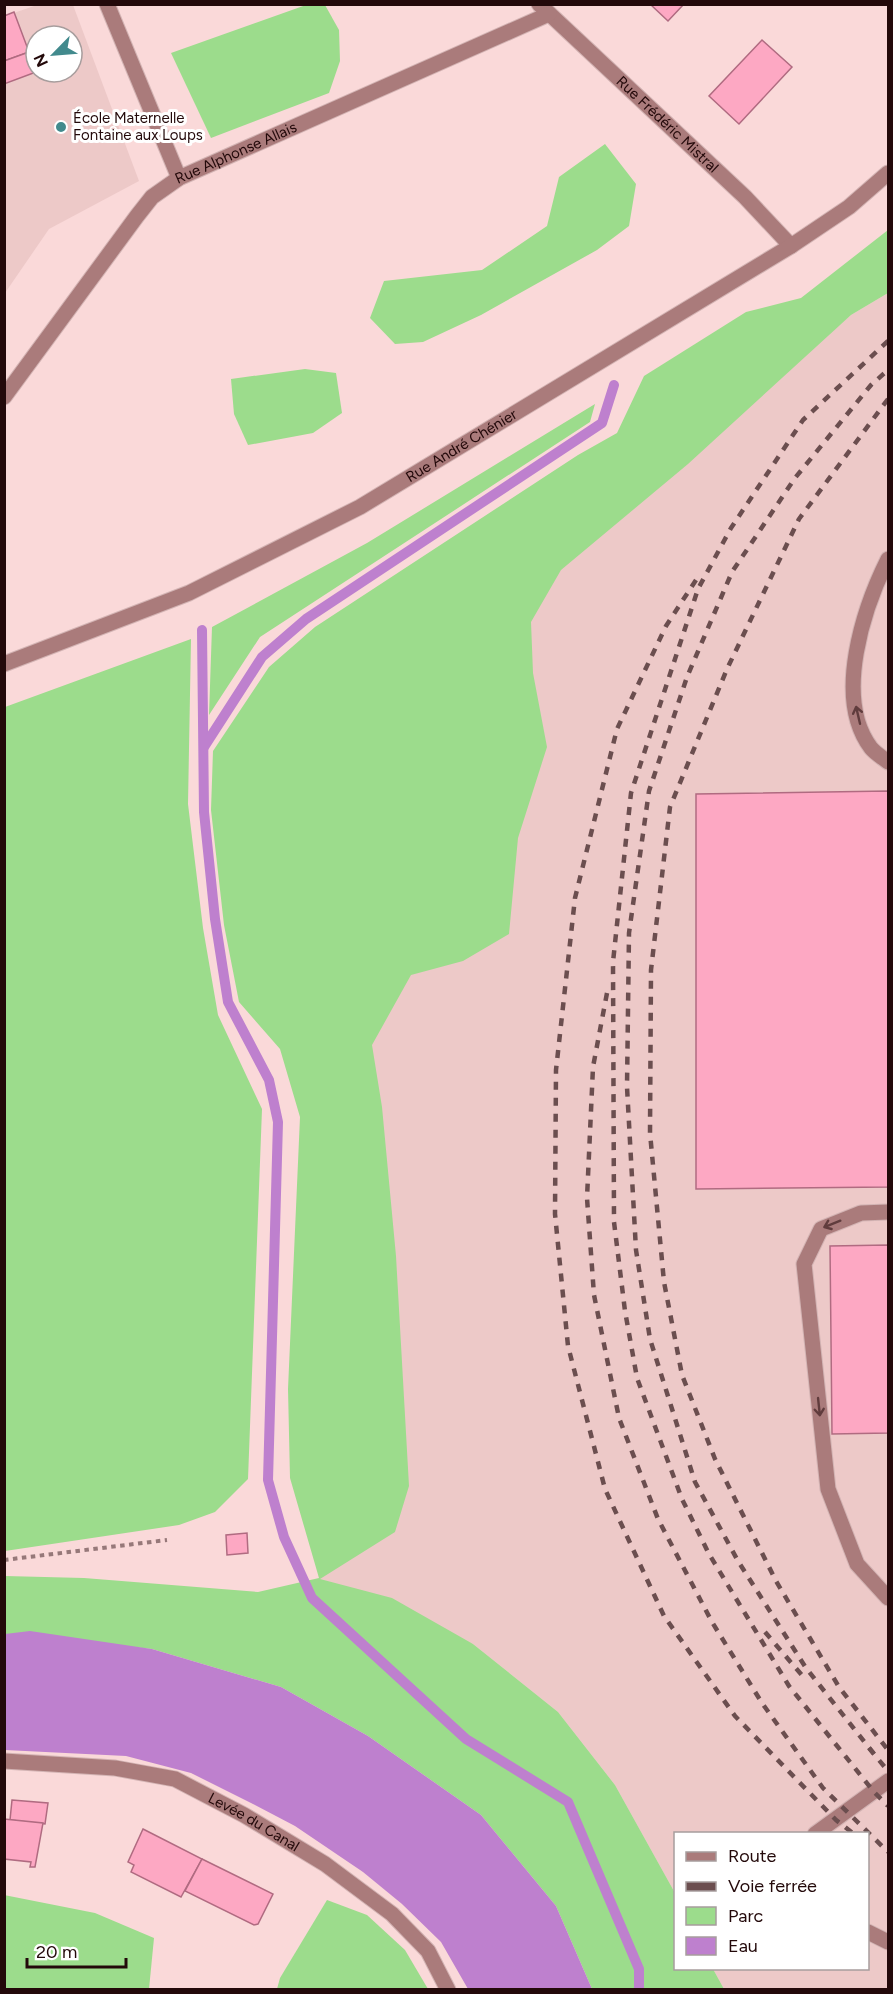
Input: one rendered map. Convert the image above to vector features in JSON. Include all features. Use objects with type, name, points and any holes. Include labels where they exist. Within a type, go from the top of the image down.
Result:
[{"type":"street","points":[[107,4],[179,178]]},
{"type":"street","name":"Rue Alphonse Allais","points":[[4,397],[152,197],[179,178],[544,9]]},
{"type":"street","name":"Rue Frédéric Mistral","points":[[544,9],[729,181],[791,246]]},
{"type":"street","name":"Rue André Chénier","points":[[4,664],[189,593],[262,559],[360,507],[791,246],[849,207],[888,173]]},
{"type":"street","points":[[888,559],[862,623],[855,664],[855,704],[861,730],[871,748],[888,762]]},
{"type":"street","points":[[888,1212],[861,1213],[821,1229],[804,1264],[828,1489],[857,1564],[888,1598]]},
{"type":"street","name":"Levée du Canal","points":[[4,1761],[115,1768],[175,1779],[244,1815],[326,1864],[392,1914],[428,1951],[448,1989]]},
{"type":"street","points":[[816,1832],[888,1781]]},
{"type":"street","points":[[869,1933],[888,1942]]},
{"type":"path","points":[[4,1560],[167,1540]]},
{"type":"shaded area","name":"École Maternelle Fontaine aux Loups","points":[[37,5],[73,5],[80,24],[24,24],[24,84],[84,84],[84,34],[139,181],[49,229],[5,293],[5,16]]},
{"type":"shaded area","points":[[888,293],[888,1989],[724,1989],[714,1970],[869,1970],[869,1832],[674,1832],[674,1891],[615,1785],[558,1712],[473,1644],[319,1579],[309,1416],[431,677],[851,315]]},
{"type":"green space","points":[[306,5],[325,5],[339,30],[340,61],[329,93],[211,138],[171,53]]},
{"type":"green space","points":[[605,144],[636,184],[629,226],[597,250],[481,315],[423,342],[395,344],[370,318],[384,281],[482,270],[547,226],[559,177]]},
{"type":"green space","points":[[888,230],[888,293],[851,315],[688,464],[561,570],[531,622],[533,673],[547,747],[518,838],[509,934],[463,961],[411,975],[372,1045],[382,1107],[396,1256],[409,1486],[395,1532],[320,1579],[392,1598],[473,1644],[558,1712],[615,1785],[674,1891],[674,1970],[714,1970],[724,1989],[592,1989],[556,1906],[481,1815],[368,1736],[281,1687],[152,1649],[5,1634],[5,1576],[84,1578],[258,1592],[319,1578],[290,1478],[288,1389],[300,1117],[280,1049],[239,1002],[224,925],[211,810],[213,751],[269,667],[315,627],[578,455],[617,433],[644,376],[746,312],[801,298]]},
{"type":"green space","points":[[305,369],[336,373],[342,413],[313,433],[248,445],[234,414],[231,379]]},
{"type":"green space","points":[[595,404],[590,422],[260,637],[209,715],[212,627],[367,543]]},
{"type":"green space","points":[[191,639],[188,804],[203,928],[218,1015],[262,1109],[248,1479],[215,1512],[179,1525],[5,1551],[5,707]]},
{"type":"green space","points":[[4,1895],[95,1913],[154,1938],[149,1989],[5,1989]]},
{"type":"green space","points":[[327,1900],[367,1915],[405,1950],[428,1989],[277,1989],[280,1978]]},
{"type":"water","points":[[30,1631],[152,1649],[281,1687],[368,1736],[481,1815],[556,1906],[592,1989],[468,1989],[441,1942],[402,1904],[363,1872],[295,1826],[191,1773],[126,1756],[5,1750],[5,1634]]},
{"type":"building","points":[[650,4],[684,4],[668,21]]},
{"type":"building","points":[[14,12],[24,39],[24,54],[4,61],[4,16]]},
{"type":"building","points":[[762,40],[792,67],[739,124],[709,96]]},
{"type":"building","points":[[24,54],[24,76],[4,84],[4,61]]},
{"type":"building","points":[[888,791],[888,1187],[696,1189],[696,794]]},
{"type":"building","points":[[888,1245],[888,1433],[832,1434],[830,1246]]},
{"type":"building","points":[[247,1533],[248,1553],[227,1555],[226,1535]]},
{"type":"building","points":[[12,1800],[48,1803],[45,1824],[10,1820]]},
{"type":"building","points":[[4,1819],[43,1823],[35,1867],[30,1867],[31,1862],[4,1859]]},
{"type":"building","points":[[143,1829],[202,1859],[181,1897],[131,1872],[134,1865],[128,1862]]},
{"type":"building","points":[[202,1859],[273,1894],[258,1924],[254,1925],[185,1891]]},
{"type":"waterway","points":[[204,747],[262,657],[306,619],[602,423],[614,385]]},
{"type":"waterway","points":[[202,630],[204,812],[215,919],[228,1002],[269,1080],[278,1122],[268,1480],[284,1537],[312,1598],[466,1739],[568,1802],[639,1969],[639,1990]]},
{"type":"railway","points":[[888,341],[803,420],[731,528],[698,589],[631,793],[613,962],[614,1222],[625,1311],[637,1378],[682,1499],[709,1554],[789,1686],[874,1792],[888,1806]]},
{"type":"railway","points":[[874,1754],[806,1668],[738,1561],[695,1482],[650,1339],[636,1250],[627,1087],[629,933],[649,791],[687,677],[732,572],[795,478],[871,385],[888,370]]},
{"type":"railway","points":[[888,399],[799,519],[727,669],[670,807],[651,970],[650,1133],[664,1282],[682,1375],[715,1459],[776,1581],[839,1687],[888,1750]]},
{"type":"railway","points":[[696,580],[666,626],[617,729],[575,898],[556,1070],[555,1214],[568,1346],[605,1489],[664,1616],[735,1716],[836,1820],[851,1832]]},
{"type":"railway","points":[[607,993],[593,1067],[587,1198],[594,1295],[619,1418],[658,1519],[712,1622],[762,1703],[823,1788],[868,1832]]},
{"type":"railway","points":[[765,1632],[806,1680]]},
{"type":"railway","points":[[869,1748],[888,1771]]},
{"type":"railway","points":[[869,1833],[888,1852]]},
{"type":"place","name":"École Maternelle Fontaine aux Loups","points":[[61,127]]}]
